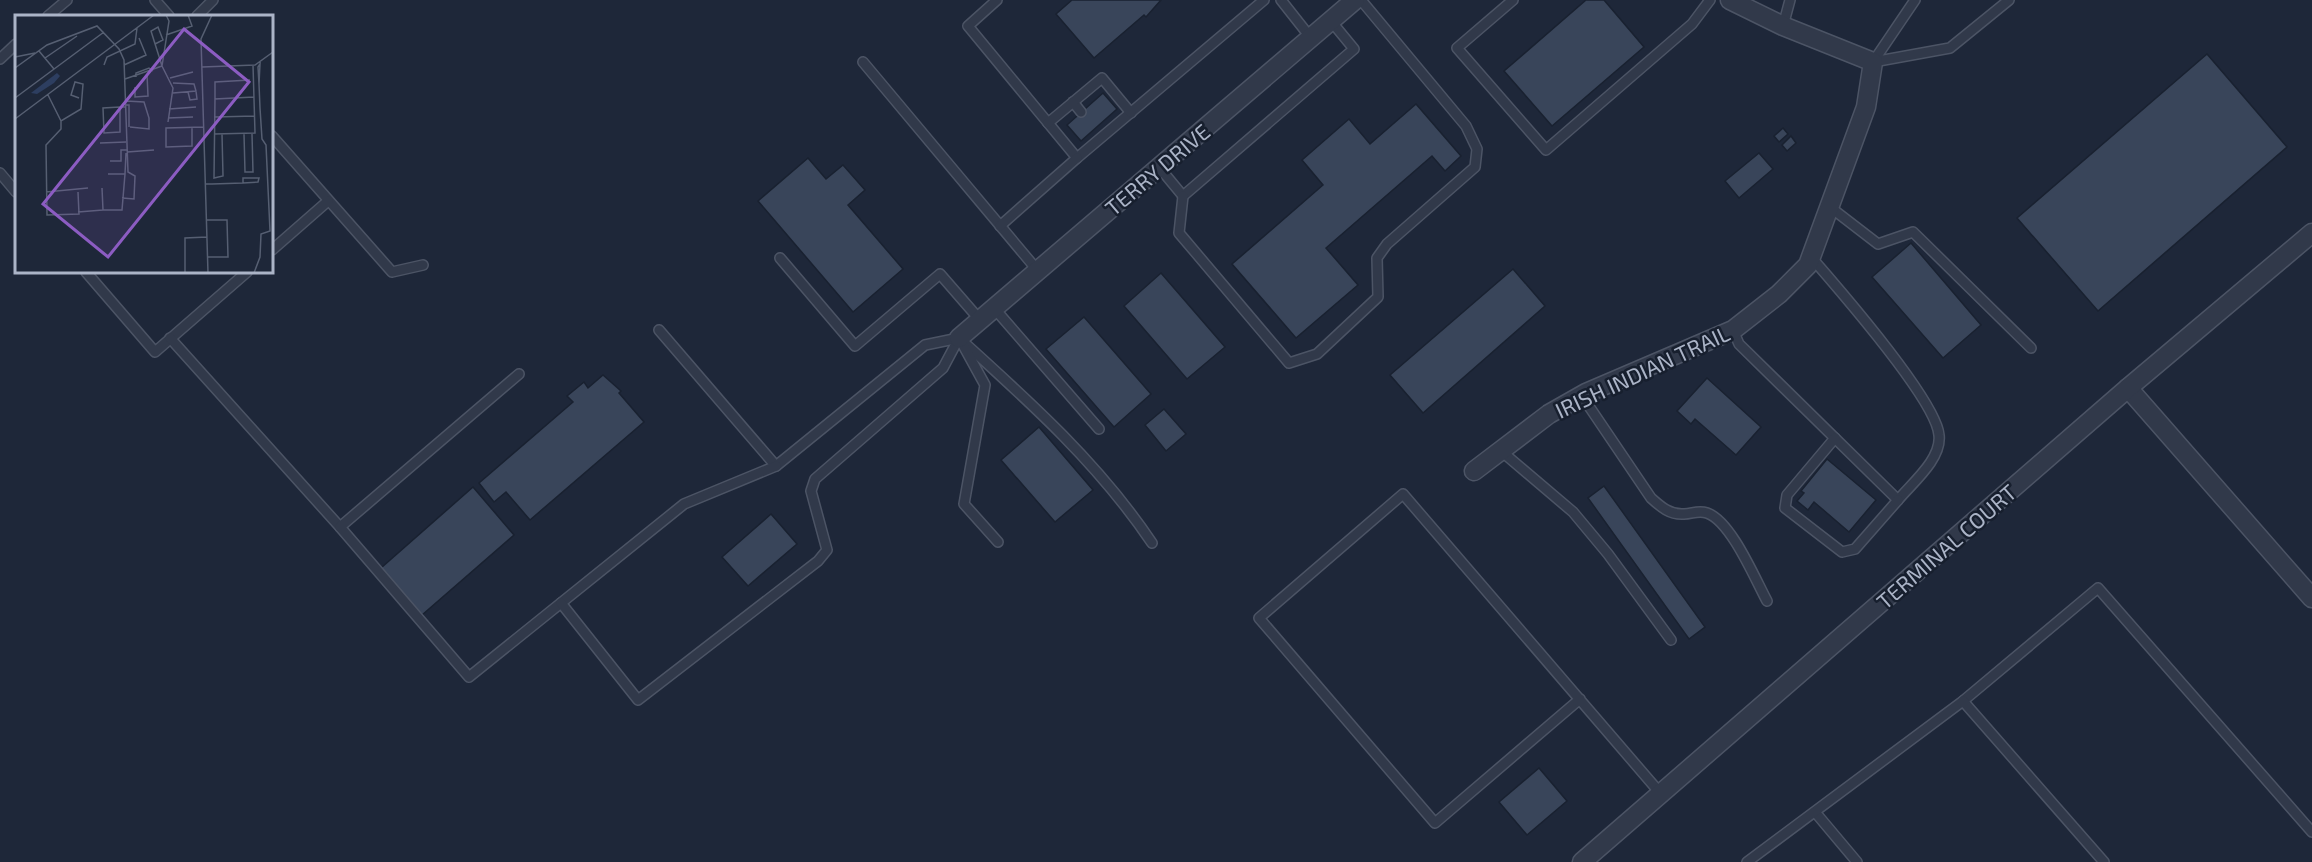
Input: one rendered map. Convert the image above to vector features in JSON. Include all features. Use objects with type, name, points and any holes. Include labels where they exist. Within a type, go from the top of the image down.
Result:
[{"type":"street","name":"TERRY DRIVE","points":[[959,338],[1355,0]]},
{"type":"street","points":[[1730,0],[1783,26],[1873,62]]},
{"type":"street","name":"IRISH INDIAN TRAIL","points":[[1474,471],[1549,414],[1582,396],[1733,330],[1779,294],[1808,265],[1866,107],[1873,62]]},
{"type":"street","name":"TERMINAL COURT","points":[[1582,862],[2128,388],[2312,233]]},
{"type":"street","points":[[2128,388],[2312,598]]},
{"type":"lane","points":[[49,15],[67,0]]},
{"type":"lane","points":[[155,0],[168,15]]},
{"type":"lane","points":[[198,15],[213,0]]},
{"type":"lane","points":[[997,0],[968,26],[1077,158]]},
{"type":"lane","points":[[1000,226],[1264,0]]},
{"type":"lane","points":[[1281,0],[1311,38]]},
{"type":"lane","points":[[1159,167],[1182,196],[1179,233],[1289,363],[1317,354],[1378,297],[1377,258],[1387,244],[1475,167],[1477,148],[1466,126],[1361,0]]},
{"type":"lane","points":[[1513,0],[1457,48],[1545,150],[1692,24],[1710,0]]},
{"type":"lane","points":[[1783,26],[1790,0]]},
{"type":"lane","points":[[1873,62],[1915,0]]},
{"type":"lane","points":[[1873,62],[1950,48],[2009,0]]},
{"type":"lane","points":[[1182,196],[1354,49],[1331,21]]},
{"type":"lane","points":[[0,59],[15,45]]},
{"type":"lane","points":[[863,62],[1038,271]]},
{"type":"lane","points":[[1048,123],[1102,78],[1131,112]]},
{"type":"lane","points":[[1087,91],[1094,99]]},
{"type":"lane","points":[[1073,102],[1081,112]]},
{"type":"lane","points":[[1108,117],[1116,125]]},
{"type":"lane","points":[[1095,129],[1102,137]]},
{"type":"lane","points":[[273,137],[392,272],[423,265]]},
{"type":"lane","points":[[0,173],[15,191]]},
{"type":"lane","points":[[273,249],[328,201]]},
{"type":"lane","points":[[1830,207],[1878,244],[1913,232],[2031,348]]},
{"type":"lane","points":[[1810,257],[1924,398],[1940,436],[1935,455],[1898,500],[1855,549],[1842,552],[1785,508],[1787,495],[1835,438]]},
{"type":"lane","points":[[780,258],[855,346],[940,274],[987,314],[1099,429]]},
{"type":"lane","points":[[87,273],[155,352],[246,273]]},
{"type":"lane","points":[[658,330],[776,466]]},
{"type":"lane","points":[[1733,330],[1739,344],[1898,500]]},
{"type":"lane","points":[[170,338],[340,527],[469,677],[684,504],[776,466],[925,345],[959,338]]},
{"type":"lane","points":[[959,338],[985,385],[964,504],[998,542]]},
{"type":"lane","points":[[959,338],[1049,420],[1092,465],[1118,495],[1152,543]]},
{"type":"lane","points":[[561,603],[638,700],[818,561],[827,550],[811,491],[815,479],[943,368],[959,338]]},
{"type":"lane","points":[[340,527],[519,374]]},
{"type":"lane","points":[[1582,396],[1651,498],[1666,511],[1683,514],[1695,511],[1706,513],[1725,526],[1767,601]]},
{"type":"lane","points":[[1500,450],[1573,512],[1608,554],[1671,640]]},
{"type":"lane","points":[[1580,699],[1435,823],[1259,618],[1403,494],[1580,699],[1661,794]]},
{"type":"lane","points":[[1747,862],[1963,700],[2098,588],[2312,832]]},
{"type":"lane","points":[[1963,700],[2104,862]]},
{"type":"lane","points":[[1815,812],[1857,862]]},
{"type":"building","points":[[1072,0],[1161,0],[1146,17],[1144,15],[1094,58],[1056,14]]},
{"type":"building","points":[[1586,0],[1604,0],[1644,47],[1552,126],[1504,71]]},
{"type":"building","points":[[2207,54],[2287,147],[2098,311],[2017,218]]},
{"type":"building","points":[[1103,93],[1117,109],[1081,141],[1067,125]]},
{"type":"building","points":[[1416,104],[1461,156],[1445,171],[1432,156],[1326,248],[1358,285],[1296,338],[1232,264],[1323,185],[1302,160],[1349,119],[1370,144]]},
{"type":"building","points":[[1783,128],[1788,134],[1779,142],[1774,136]]},
{"type":"building","points":[[1791,136],[1796,143],[1787,151],[1782,145]]},
{"type":"building","points":[[1759,153],[1773,169],[1739,198],[1725,181]]},
{"type":"building","points":[[808,158],[826,179],[843,165],[865,190],[848,205],[903,269],[853,312],[758,201]]},
{"type":"building","points":[[1911,243],[1981,325],[1943,358],[1872,277]]},
{"type":"building","points":[[1513,269],[1545,306],[1423,413],[1390,375]]},
{"type":"building","points":[[1161,273],[1225,347],[1187,379],[1124,306]]},
{"type":"building","points":[[1084,317],[1151,394],[1114,427],[1046,349]]},
{"type":"building","points":[[603,375],[621,391],[619,393],[644,422],[530,520],[506,492],[494,502],[479,483],[573,402],[567,396],[584,382],[588,388]]},
{"type":"building","points":[[1707,378],[1761,427],[1736,455],[1695,419],[1691,424],[1677,411]]},
{"type":"building","points":[[1164,409],[1186,434],[1166,451],[1145,425]]},
{"type":"building","points":[[1039,427],[1093,490],[1055,522],[1001,460]]},
{"type":"building","points":[[1827,459],[1876,500],[1849,532],[1814,502],[1808,510],[1797,501],[1804,493],[1801,491]]},
{"type":"building","points":[[1604,486],[1705,627],[1689,639],[1588,498]]},
{"type":"building","points":[[473,487],[514,535],[422,615],[381,568]]},
{"type":"building","points":[[771,514],[797,544],[748,586],[722,557]]},
{"type":"building","points":[[1539,768],[1567,801],[1527,835],[1499,802]]}]
